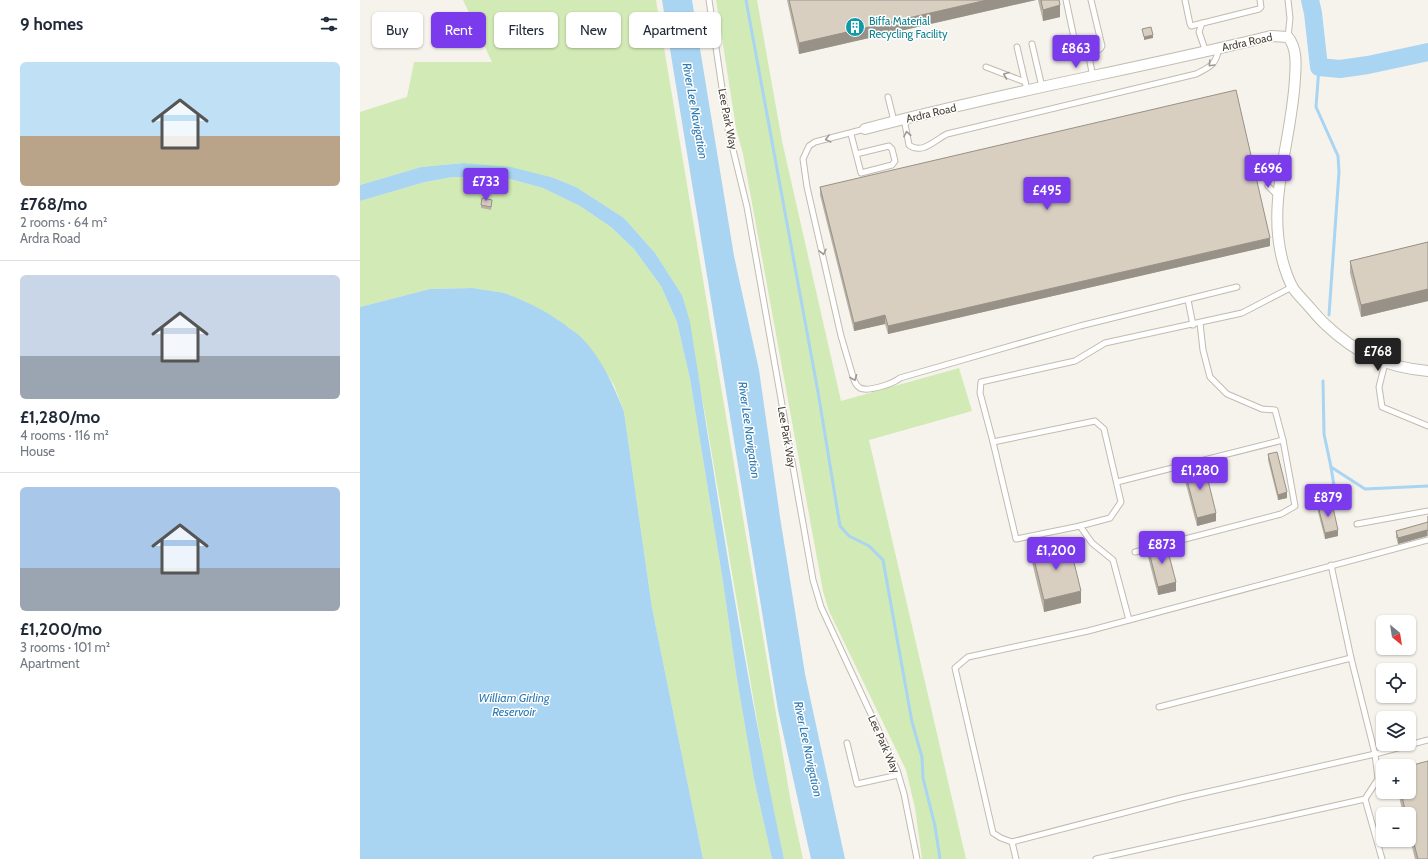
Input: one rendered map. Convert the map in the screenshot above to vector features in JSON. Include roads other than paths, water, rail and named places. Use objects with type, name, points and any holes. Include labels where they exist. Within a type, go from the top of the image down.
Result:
[{"type":"street","name":"Ardra Road","points":[[865,129],[1026,86],[1042,87],[1093,77],[1270,36],[1288,37],[1293,43],[1295,51],[1294,88],[1276,211],[1280,255],[1292,287],[1317,316],[1340,338],[1363,353],[1385,363],[1409,369],[1428,371]]},
{"type":"lane","name":"Lee Park Way","points":[[709,0],[728,129],[748,214],[813,580],[821,607],[898,775],[904,794],[917,859]]},
{"type":"lane","points":[[1066,0],[1077,52],[1080,54],[1100,49],[1102,46],[1091,0]]},
{"type":"lane","points":[[1185,0],[1191,26],[1259,9],[1262,7],[1260,0]]},
{"type":"lane","points":[[1288,0],[1290,18],[1288,37]]},
{"type":"lane","points":[[1202,23],[1199,32],[1206,52]]},
{"type":"lane","points":[[1032,44],[1042,87]]},
{"type":"lane","points":[[1017,47],[1026,86]]},
{"type":"lane","points":[[904,119],[909,145],[913,148],[928,146],[938,138],[947,134],[1196,74],[1211,67],[1217,57],[1218,48]]},
{"type":"lane","points":[[1088,52],[1093,77]]},
{"type":"lane","points":[[986,67],[1026,86]]},
{"type":"lane","points":[[888,97],[894,122]]},
{"type":"lane","points":[[865,129],[851,134],[815,142],[809,146],[803,158],[808,194],[842,336],[854,380],[857,386],[861,388],[868,390],[896,382],[900,378],[1080,326],[1237,287]]},
{"type":"lane","points":[[851,134],[860,174],[892,165],[895,161],[892,149],[889,146],[856,154]]},
{"type":"lane","points":[[1268,186],[1278,196]]},
{"type":"lane","points":[[993,442],[1095,421],[1104,429],[1121,502],[1110,518],[1080,526],[1016,539],[980,393],[981,382],[1074,361],[1104,343],[1234,316],[1250,310],[1292,287]]},
{"type":"lane","points":[[1188,300],[1193,325]]},
{"type":"lane","points":[[1135,552],[1281,514],[1295,506],[1275,410],[1262,409],[1227,394],[1210,377],[1203,350],[1200,323]]},
{"type":"lane","points":[[1385,363],[1379,387],[1382,407],[1428,426]]},
{"type":"lane","points":[[1116,482],[1282,440]]},
{"type":"lane","points":[[1357,524],[1428,511]]},
{"type":"lane","points":[[1080,526],[1092,543],[1113,560],[1129,620]]},
{"type":"lane","points":[[1428,540],[1088,631],[968,657],[955,668],[993,833],[1012,842],[1181,798],[1375,754],[1428,740]]},
{"type":"lane","points":[[1096,859],[1365,799],[1378,779],[1375,754],[1351,658],[1331,565]]},
{"type":"lane","points":[[1159,707],[1351,658]]},
{"type":"lane","points":[[847,743],[857,784],[898,775]]},
{"type":"lane","points":[[1365,799],[1382,859]]},
{"type":"lane","points":[[1012,842],[1016,859]]},
{"type":"water","points":[[662,0],[692,0],[694,12],[664,12]]},
{"type":"water","name":"River Lee Navigation","points":[[670,48],[700,48],[734,256],[759,370],[780,517],[805,674],[845,859],[811,859],[778,710]]},
{"type":"water","points":[[464,163],[511,167],[554,178],[576,187],[624,218],[655,253],[682,295],[690,322],[745,658],[784,859],[772,859],[754,779],[690,379],[677,322],[661,286],[634,249],[611,227],[580,206],[543,188],[506,178],[453,177],[425,182],[360,201],[360,185],[421,167]]},
{"type":"water","name":"William Girling Reservoir","points":[[473,288],[504,293],[520,299],[550,315],[581,337],[601,363],[620,402],[624,412],[652,608],[703,859],[360,859],[360,307],[430,289]]},
{"type":"waterway","points":[[746,0],[818,392],[840,526],[849,536],[869,546],[883,560],[912,722],[922,757],[923,778],[935,826],[940,859]]},
{"type":"waterway","points":[[1310,0],[1313,13],[1319,67],[1340,69],[1368,65],[1428,52]]},
{"type":"waterway","points":[[1319,67],[1316,107],[1338,156],[1339,172],[1329,315]]},
{"type":"waterway","points":[[1323,381],[1324,434],[1331,467],[1365,489],[1428,486]]},
{"type":"waterway","points":[[1331,467],[1334,486]]},
{"type":"place","name":"Biffa Material Recycling Facility","points":[[855,27]]}]
